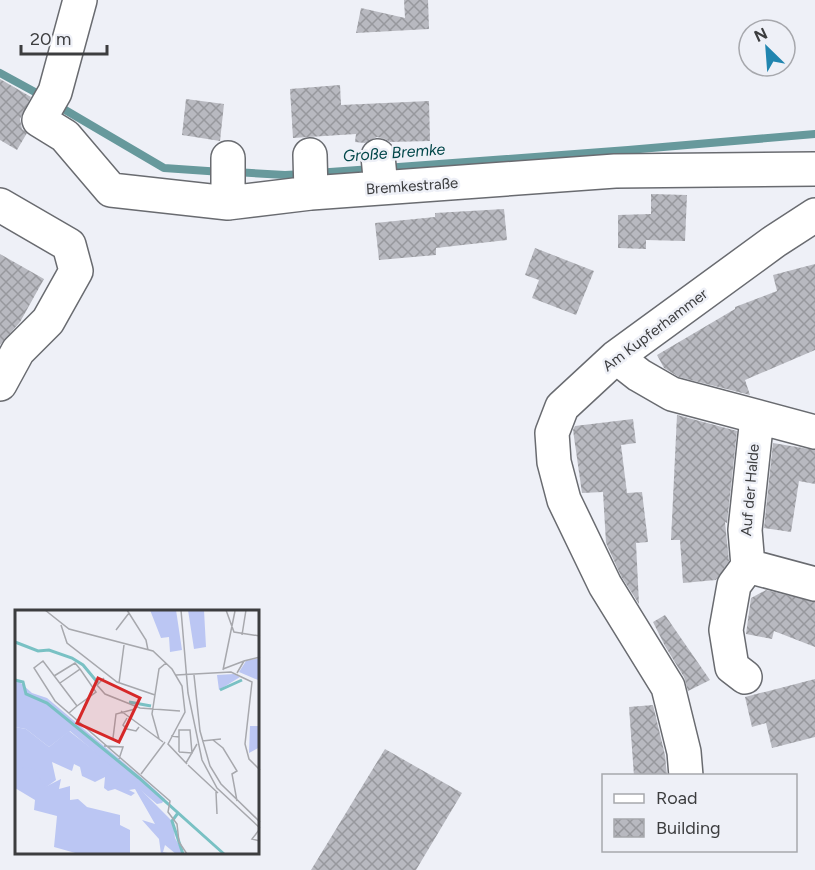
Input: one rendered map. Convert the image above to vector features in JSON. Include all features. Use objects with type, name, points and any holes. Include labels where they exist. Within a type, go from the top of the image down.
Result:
[{"type":"street","name":"Bremkestraße","points":[[80,0],[55,92],[39,120],[65,136],[111,190],[380,172],[815,169]]},
{"type":"street","points":[[0,205],[69,245],[76,271],[48,321],[18,351],[0,384]]},
{"type":"street","name":"Am Kupferhammer","points":[[686,774],[684,752],[668,687],[605,585],[564,500],[554,462],[552,433],[562,407],[616,357],[775,241],[815,215]]},
{"type":"street","points":[[616,357],[639,375],[672,394],[815,432]]},
{"type":"street","name":"Auf der Halde","points":[[748,566],[745,530],[757,417]]},
{"type":"street","points":[[745,677],[732,667],[726,630],[734,585],[748,566],[815,584]]},
{"type":"building","points":[[404,0],[428,0],[429,29],[356,33],[361,8],[405,18]]},
{"type":"building","points":[[0,79],[31,97],[20,119],[22,129],[27,133],[17,150],[0,140]]},
{"type":"building","points":[[340,85],[341,105],[429,101],[430,141],[390,142],[377,137],[365,143],[355,142],[356,134],[293,138],[290,89]]},
{"type":"building","points":[[186,99],[224,104],[220,141],[182,135]]},
{"type":"building","points":[[651,194],[687,195],[685,241],[646,240],[646,249],[618,248],[618,215],[651,214]]},
{"type":"building","points":[[504,209],[507,240],[436,248],[436,255],[379,260],[375,223],[435,217],[435,213]]},
{"type":"building","points":[[535,248],[594,271],[576,315],[532,298],[539,280],[525,275]]},
{"type":"building","points":[[0,254],[44,279],[20,322],[0,345]]},
{"type":"building","points":[[815,264],[815,350],[745,380],[750,395],[679,377],[664,368],[657,355],[735,307],[777,291],[773,275]]},
{"type":"building","points":[[677,415],[737,431],[727,523],[725,522],[729,561],[716,580],[683,583],[680,540],[671,540]]},
{"type":"building","points":[[633,419],[636,443],[621,445],[627,493],[642,492],[648,542],[636,543],[639,604],[621,576],[606,543],[603,492],[582,493],[573,430],[575,426]]},
{"type":"building","points":[[773,443],[815,450],[815,484],[799,481],[791,532],[764,528]]},
{"type":"building","points":[[766,590],[815,602],[815,647],[774,631],[772,639],[746,634],[751,598]]},
{"type":"building","points":[[665,615],[710,680],[688,691],[684,677],[653,622]]},
{"type":"building","points":[[815,679],[815,737],[772,748],[766,723],[752,727],[745,697]]},
{"type":"building","points":[[653,705],[665,755],[667,774],[634,774],[629,707]]},
{"type":"building","points":[[385,749],[462,793],[416,870],[311,870]]},
{"type":"waterway","name":"Große Bremke","points":[[0,73],[44,97]]},
{"type":"waterway","name":"Große Bremke","points":[[55,104],[164,168],[222,172]]},
{"type":"waterway","name":"Große Bremke","points":[[385,168],[815,134]]},
{"type":"waterway","name":"Große Bremke","points":[[316,173],[372,169]]},
{"type":"waterway","name":"Große Bremke","points":[[235,172],[303,174]]}]
